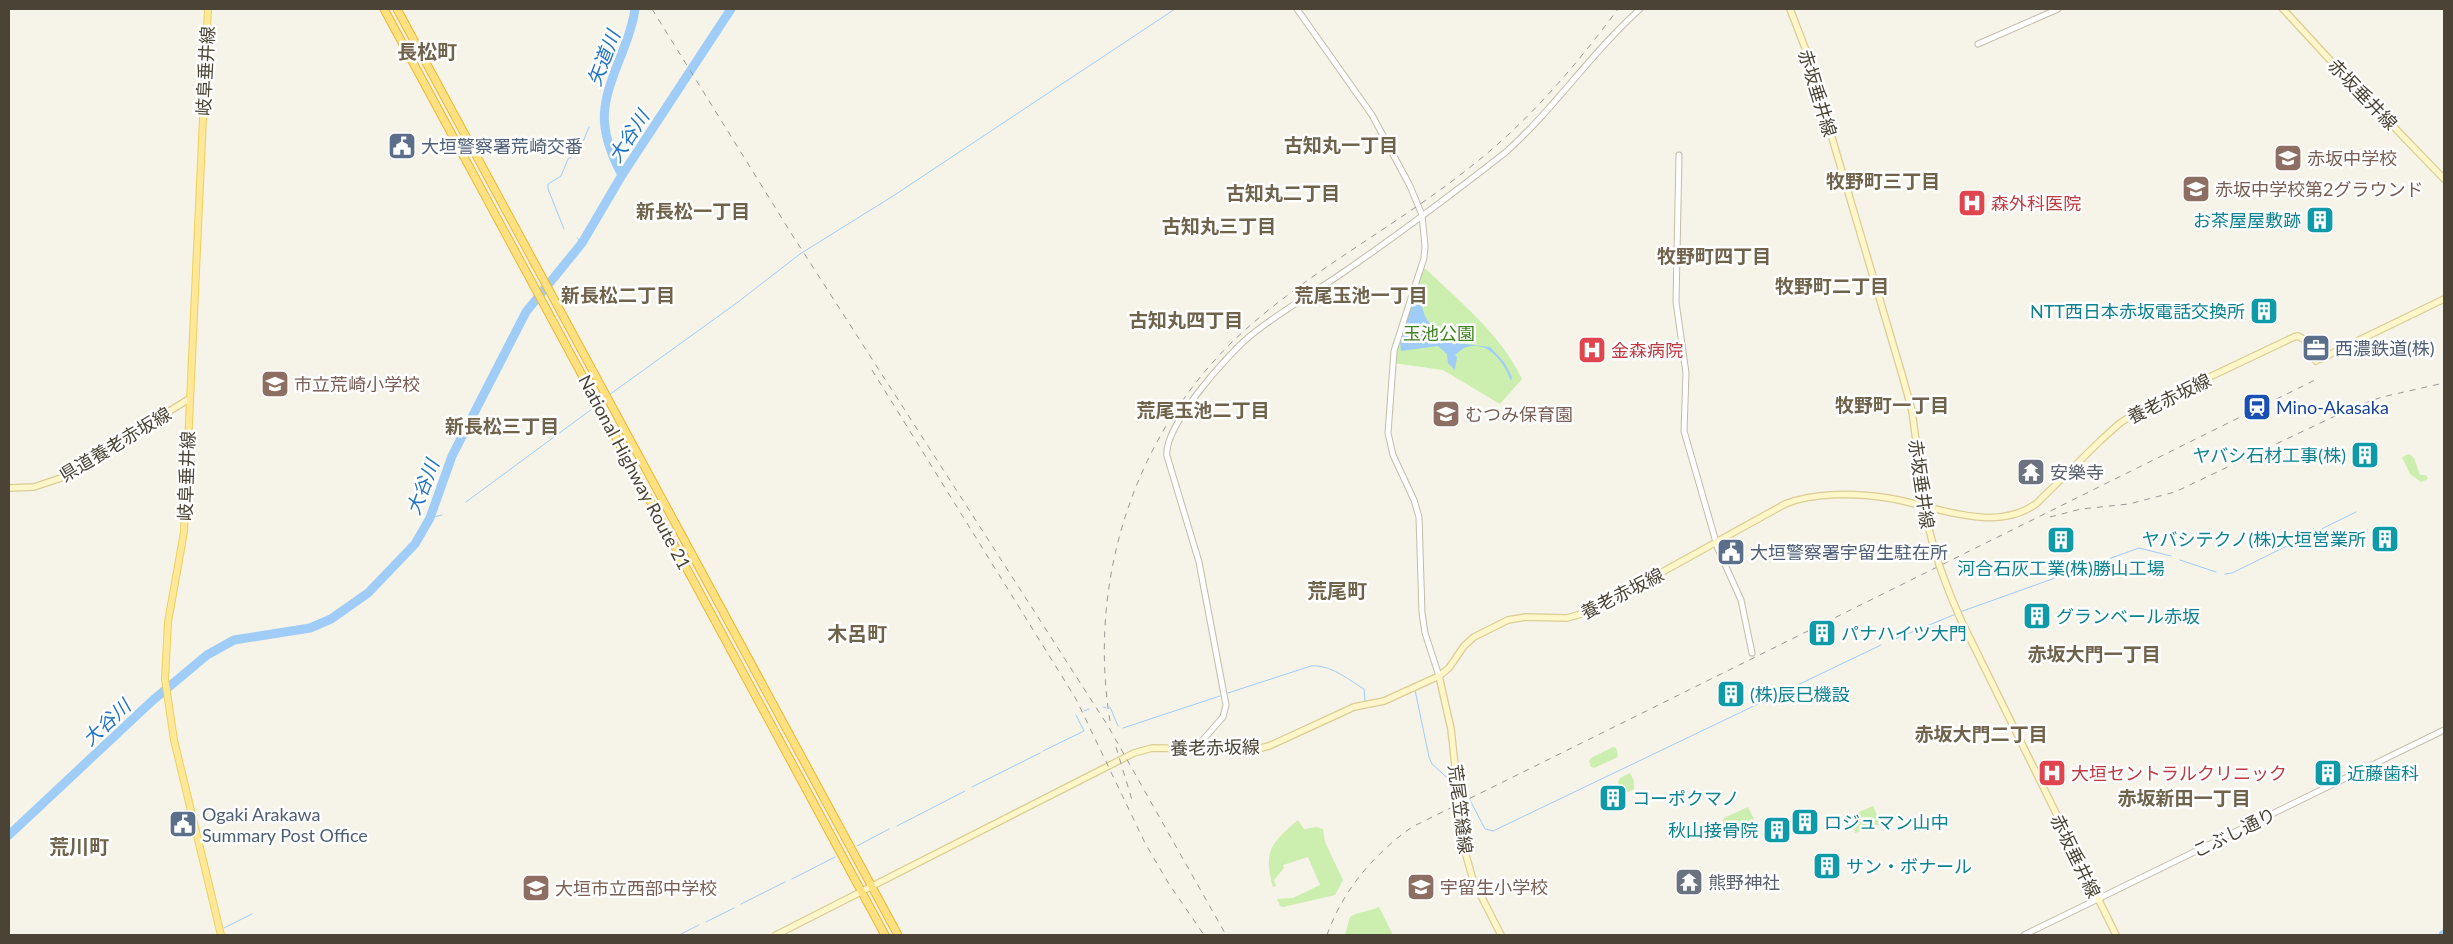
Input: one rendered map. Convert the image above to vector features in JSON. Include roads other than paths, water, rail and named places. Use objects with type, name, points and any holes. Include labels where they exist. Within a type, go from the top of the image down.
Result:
[{"type":"highway","name":"National Highway Route 21","points":[[384,9],[885,935]]},
{"type":"highway","name":"National Highway Route 21","points":[[397,9],[898,935]]},
{"type":"main road","name":"岐阜垂井線","points":[[208,9],[184,532],[168,622],[165,679],[168,707],[185,791],[221,935]]},
{"type":"main road","name":"赤坂垂井線","points":[[1790,9],[1807,53],[1912,411],[1924,511],[1944,584],[2116,935]]},
{"type":"main road","name":"赤坂垂井線","points":[[2283,9],[2444,179]]},
{"type":"main road","name":"養老赤坂線","points":[[776,935],[1134,753],[1152,748],[1260,749],[1354,707],[1384,701],[1439,676],[1448,668],[1464,646],[1491,628],[1516,618],[1567,618],[1584,615],[1785,504],[1808,496],[1876,496],[1909,502],[1945,512],[1982,517],[1995,517],[2025,510],[2037,503],[2120,423],[2142,409],[2298,336],[2304,340],[2316,361],[2444,298]]},
{"type":"main road","name":"県道養老赤坂線","points":[[9,488],[34,487],[61,478],[189,399]]},
{"type":"main road","name":"荒尾笠縫線","points":[[1439,676],[1452,729],[1464,848],[1468,866],[1501,935]]},
{"type":"street","points":[[1296,9],[1372,115],[1410,186],[1422,215],[1425,246],[1424,258],[1394,350],[1388,433],[1393,455],[1414,500],[1419,517],[1422,613],[1425,633],[1439,676]]},
{"type":"street","points":[[1195,748],[1223,717],[1226,706],[1200,562],[1166,449],[1173,432],[1186,410],[1215,372],[1249,337],[1422,215],[1501,156],[1531,130],[1622,25],[1640,9]]},
{"type":"street","points":[[1978,44],[2058,9]]},
{"type":"street","points":[[1679,155],[1676,302],[1686,373],[1683,423],[1716,542],[1741,600],[1752,653]]},
{"type":"street","name":"こぶし通り","points":[[2024,935],[2444,730]]},
{"type":"water","points":[[1416,291],[1426,318],[1437,331],[1450,342],[1490,347],[1504,362],[1512,377],[1511,381],[1505,368],[1495,355],[1482,347],[1475,346],[1462,349],[1455,355],[1457,357],[1455,370],[1448,363],[1447,354],[1438,346],[1401,351],[1400,342]]},
{"type":"waterway","name":"矢道川","points":[[622,175],[608,142],[604,114],[610,86],[630,31],[635,9]]},
{"type":"waterway","name":"大谷川","points":[[9,835],[152,701],[207,655],[234,640],[310,628],[331,619],[368,593],[415,544],[430,518],[452,456],[526,312],[582,243],[622,175],[731,9]]},
{"type":"waterway","points":[[609,395],[738,302],[800,254],[893,196],[1175,9]]},
{"type":"waterway","points":[[564,229],[548,189],[548,184],[561,176],[568,159],[579,152],[589,127]]},
{"type":"waterway","name":"大谷川","points":[[577,238],[582,243]]},
{"type":"waterway","points":[[466,502],[596,406]]},
{"type":"waterway","points":[[2225,574],[2232,573],[2356,512]]},
{"type":"waterway","points":[[430,518],[442,515]]},
{"type":"waterway","points":[[1960,612],[2139,548],[2171,556]]},
{"type":"waterway","points":[[2180,560],[2216,572]]},
{"type":"waterway","points":[[1890,641],[1956,614]]},
{"type":"waterway","points":[[1470,800],[1485,829],[1493,831],[1881,645]]},
{"type":"waterway","points":[[1228,693],[1311,666],[1318,666],[1339,673],[1364,689],[1365,701]]},
{"type":"waterway","points":[[1415,690],[1429,757],[1432,764],[1452,782]]},
{"type":"waterway","points":[[1123,728],[1220,696]]},
{"type":"waterway","points":[[1110,707],[1118,726]]},
{"type":"waterway","points":[[1084,711],[1089,709]]},
{"type":"waterway","points":[[1043,751],[1084,731],[1076,715]]},
{"type":"waterway","points":[[972,787],[1040,753]]},
{"type":"waterway","points":[[897,826],[965,791]]},
{"type":"waterway","points":[[1462,791],[1466,795]]},
{"type":"waterway","points":[[857,846],[889,829]]},
{"type":"waterway","points":[[792,879],[835,857]]},
{"type":"waterway","points":[[741,904],[785,882]]},
{"type":"waterway","points":[[706,922],[734,908]]},
{"type":"waterway","points":[[224,928],[252,914]]},
{"type":"waterway","points":[[679,935],[699,925]]},
{"type":"railway","points":[[652,9],[791,233],[1108,726],[1226,935]]},
{"type":"railway","points":[[1110,721],[1105,666],[1106,610],[1115,556],[1130,503],[1151,453],[1179,405],[1213,362],[1253,323],[1305,282],[1443,188],[1490,151],[1549,94],[1618,9]]},
{"type":"railway","points":[[872,370],[1076,699],[1145,843],[1169,884],[1204,935]]},
{"type":"railway","points":[[1327,935],[1342,903],[1361,875],[1385,849],[1412,827],[2315,380]]},
{"type":"railway","points":[[2050,517],[2081,509],[2129,504],[2175,492],[2354,407],[2382,397],[2444,383]]},
{"type":"railway","points":[[1116,747],[1132,800]]},
{"type":"place","name":"大垣警察署荒崎交番","points":[[402,146]]},
{"type":"place","name":"赤坂中学校","points":[[2288,158]]},
{"type":"place","name":"赤坂中学校第2グラウンド","points":[[2196,189]]},
{"type":"place","name":"森外科医院","points":[[1972,203]]},
{"type":"place","name":"お茶屋屋敷跡","points":[[2320,220]]},
{"type":"place","name":"NTT西日本赤坂電話交換所","points":[[2264,311]]},
{"type":"place","name":"西濃鉄道(株)","points":[[2316,348]]},
{"type":"place","name":"金森病院","points":[[1592,350]]},
{"type":"place","name":"市立荒崎小学校","points":[[275,384]]},
{"type":"place","name":"Mino-Akasaka","points":[[2257,407]]},
{"type":"place","name":"むつみ保育園","points":[[1446,414]]},
{"type":"place","name":"ヤバシ石材工事(株)","points":[[2365,455]]},
{"type":"place","name":"安樂寺","points":[[2031,472]]},
{"type":"place","name":"ヤバシテクノ(株)大垣営業所","points":[[2385,539]]},
{"type":"place","name":"河合石灰工業(株)勝山工場","points":[[2061,540]]},
{"type":"place","name":"大垣警察署宇留生駐在所","points":[[1731,552]]},
{"type":"place","name":"グランベール赤坂","points":[[2037,616]]},
{"type":"place","name":"パナハイツ大門","points":[[1822,633]]},
{"type":"place","name":"(株)辰巳機設","points":[[1731,694]]},
{"type":"place","name":"大垣セントラルクリニック","points":[[2052,773]]},
{"type":"place","name":"近藤歯科","points":[[2328,773]]},
{"type":"place","name":"コーポクマノ","points":[[1613,798]]},
{"type":"place","name":"ロジュマン山中","points":[[1805,822]]},
{"type":"place","name":"Ogaki Arakawa Summary Post Office","points":[[183,824]]},
{"type":"place","name":"秋山接骨院","points":[[1777,830]]},
{"type":"place","name":"サン・ボナール","points":[[1827,866]]},
{"type":"place","name":"熊野神社","points":[[1689,882]]},
{"type":"place","name":"宇留生小学校","points":[[1421,887]]},
{"type":"place","name":"大垣市立西部中学校","points":[[536,888]]},
{"type":"district","name":"長松町","points":[[427,51]]},
{"type":"district","name":"古知丸一丁目","points":[[1341,144]]},
{"type":"district","name":"牧野町三丁目","points":[[1883,180]]},
{"type":"district","name":"古知丸二丁目","points":[[1283,192]]},
{"type":"district","name":"新長松一丁目","points":[[693,210]]},
{"type":"district","name":"古知丸三丁目","points":[[1219,225]]},
{"type":"district","name":"牧野町四丁目","points":[[1714,255]]},
{"type":"district","name":"牧野町二丁目","points":[[1832,285]]},
{"type":"district","name":"新長松二丁目","points":[[618,294]]},
{"type":"district","name":"荒尾玉池一丁目","points":[[1361,294]]},
{"type":"district","name":"古知丸四丁目","points":[[1186,319]]},
{"type":"district","name":"牧野町一丁目","points":[[1892,404]]},
{"type":"district","name":"荒尾玉池二丁目","points":[[1203,409]]},
{"type":"district","name":"新長松三丁目","points":[[502,425]]},
{"type":"district","name":"荒尾町","points":[[1337,590]]},
{"type":"district","name":"木呂町","points":[[857,633]]},
{"type":"district","name":"赤坂大門一丁目","points":[[2094,653]]},
{"type":"district","name":"赤坂大門二丁目","points":[[1981,733]]},
{"type":"district","name":"赤坂新田一丁目","points":[[2184,797]]},
{"type":"district","name":"荒川町","points":[[79,846]]},
{"type":"park label","name":"玉池公園","points":[[1439,333]]}]
